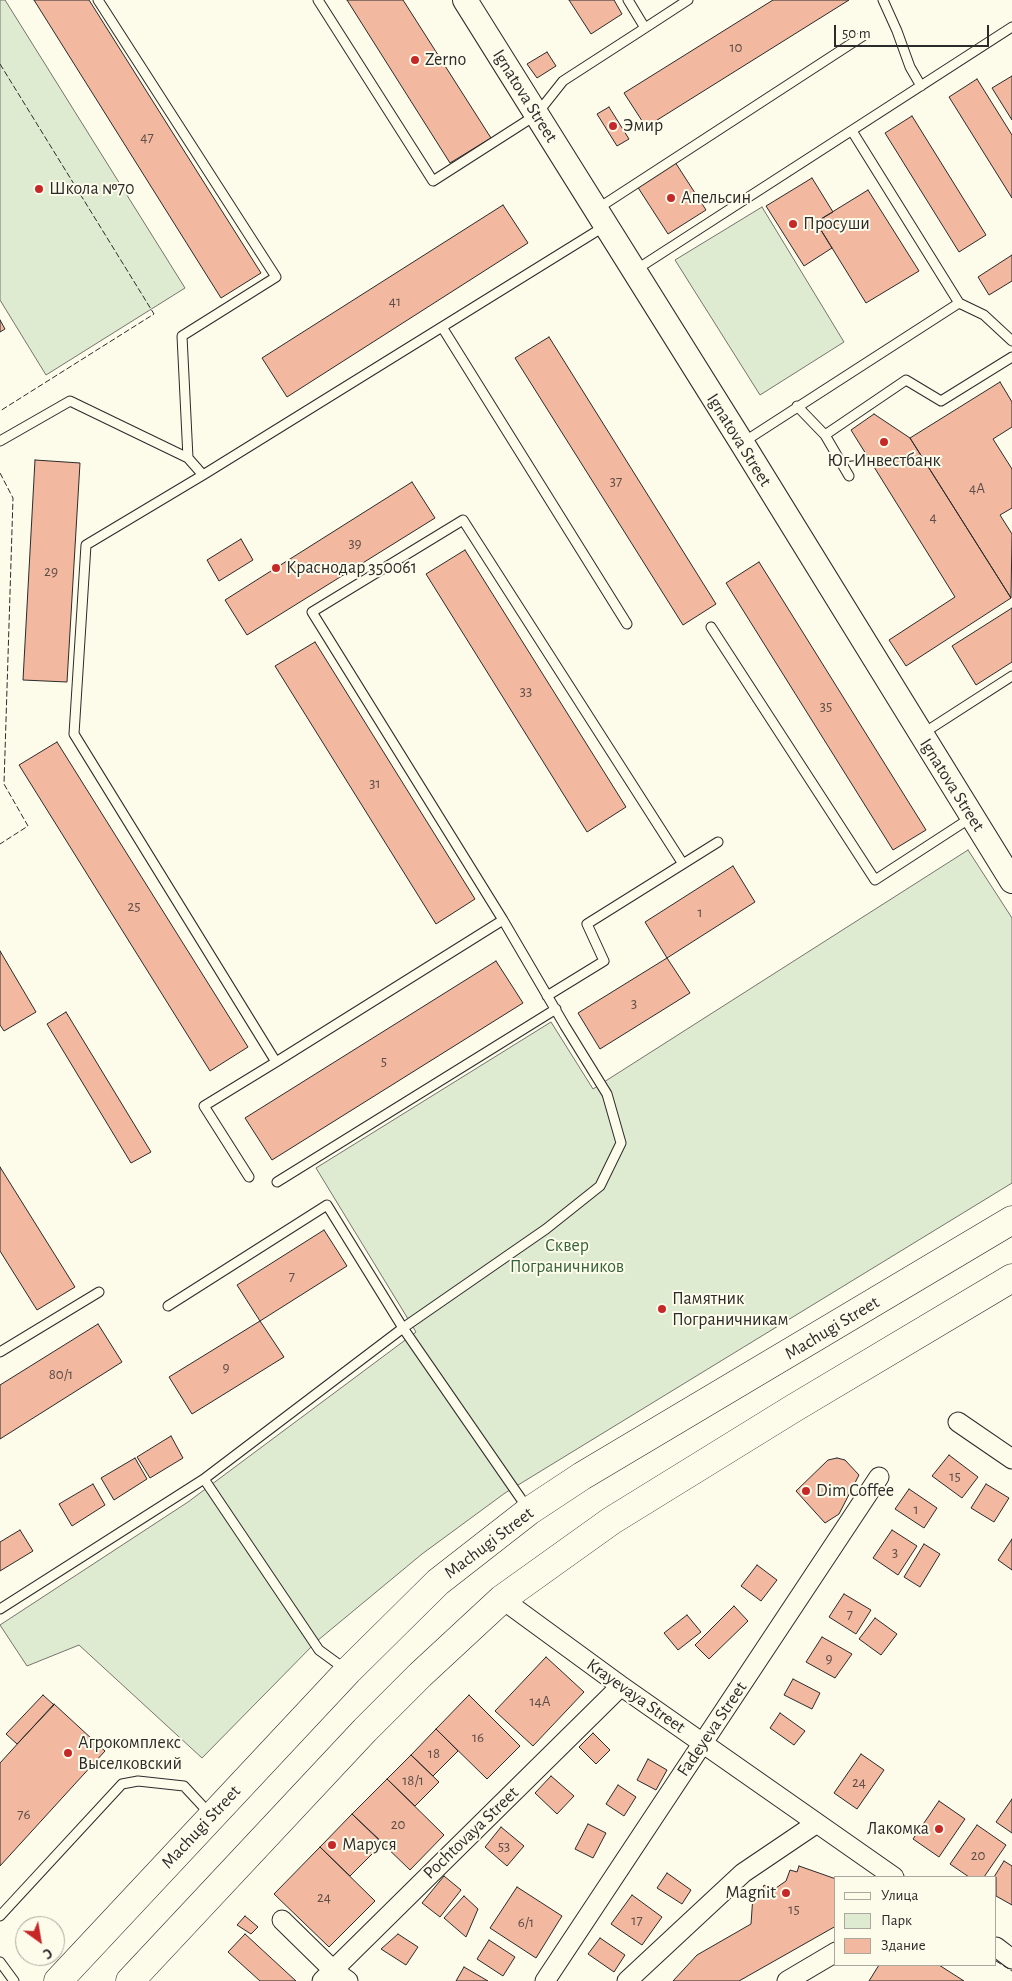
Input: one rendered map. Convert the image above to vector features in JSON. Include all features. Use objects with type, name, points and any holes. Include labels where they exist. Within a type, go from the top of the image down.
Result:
[{"type":"main road","name":"Machugi Street","points":[[58,1981],[348,1671],[438,1582],[529,1511],[582,1476],[1012,1220]]},
{"type":"main road","points":[[130,1981],[366,1730],[502,1599],[611,1521],[794,1408],[1012,1278]]},
{"type":"street","name":"Ignatova Street","points":[[465,0],[742,443],[1012,881]]},
{"type":"street","points":[[958,1422],[1012,1459]]},
{"type":"street","name":"Fadeyeva Street","points":[[545,1981],[880,1477]]},
{"type":"street","name":"Krayevaya Street","points":[[502,1599],[621,1686],[893,1876]]},
{"type":"street","name":"Pochtovaya Street","points":[[328,1975],[621,1686]]},
{"type":"street","points":[[627,1981],[743,1873],[817,1823]]},
{"type":"street","points":[[282,1920],[328,1975],[348,1981]]},
{"type":"street","points":[[997,1948],[1012,1959]]},
{"type":"street","points":[[787,1981],[834,1953]]},
{"type":"lane","points":[[98,0],[276,277],[182,336],[188,458]]},
{"type":"lane","points":[[318,0],[433,181],[536,116],[563,81],[688,0]]},
{"type":"lane","points":[[628,0],[645,28]]},
{"type":"lane","points":[[883,0],[910,67],[921,86]]},
{"type":"lane","points":[[634,271],[1012,27]]},
{"type":"lane","points":[[276,1062],[74,734],[86,545],[442,327],[863,36]]},
{"type":"lane","points":[[852,131],[959,302],[984,315],[1012,341]]},
{"type":"lane","points":[[742,443],[959,302]]},
{"type":"lane","points":[[442,327],[627,624]]},
{"type":"lane","points":[[825,435],[906,380],[941,402],[1012,358]]},
{"type":"lane","points":[[0,441],[70,401],[188,458],[203,475]]},
{"type":"lane","points":[[797,406],[825,435],[849,476]]},
{"type":"lane","points":[[0,1608],[204,1479],[403,1328],[546,1229],[600,1186],[621,1143],[608,1094],[547,996],[503,920],[312,612],[463,520],[683,864]]},
{"type":"lane","points":[[711,627],[876,880],[972,817]]},
{"type":"lane","points":[[921,735],[1012,676]]},
{"type":"lane","points":[[547,996],[604,961],[587,924],[718,842]]},
{"type":"lane","points":[[249,1178],[204,1106],[503,920]]},
{"type":"lane","points":[[278,1182],[556,1009]]},
{"type":"lane","points":[[168,1306],[327,1205],[403,1328],[529,1511]]},
{"type":"lane","points":[[0,1352],[99,1292]]},
{"type":"lane","points":[[204,1479],[319,1650],[348,1671]]},
{"type":"lane","points":[[0,1916],[122,1784],[138,1781],[184,1786],[212,1816]]},
{"type":"lane","points":[[0,1962],[14,1981]]},
{"type":"green space","name":"Школа №70","points":[[0,0],[5,0],[185,288],[46,375],[0,300]]},
{"type":"green space","points":[[762,207],[844,342],[760,395],[675,260]]},
{"type":"green space","name":"Сквер Пограничников","points":[[968,850],[1012,918],[1012,1183],[505,1493],[422,1554],[317,1641],[202,1758],[79,1645],[27,1666],[0,1625],[188,1502],[416,1332],[316,1168],[551,1022],[593,1089]]},
{"type":"building","points":[[34,0],[89,0],[261,273],[221,298]]},
{"type":"building","points":[[347,0],[403,0],[491,138],[450,163]]},
{"type":"building","points":[[569,0],[614,0],[622,14],[591,34]]},
{"type":"building","points":[[773,0],[849,0],[646,127],[624,93]]},
{"type":"building","points":[[547,52],[556,66],[537,78],[527,64]]},
{"type":"building","points":[[1012,76],[1012,120],[992,88]]},
{"type":"building","points":[[977,79],[1012,135],[1012,198],[949,97]]},
{"type":"building","name":"Эмир","points":[[609,107],[629,139],[617,146],[597,114]]},
{"type":"building","points":[[912,116],[986,235],[959,252],[885,133]]},
{"type":"building","name":"Апельсин","points":[[675,162],[706,210],[668,234],[637,186]]},
{"type":"building","points":[[812,178],[833,212],[816,222],[832,248],[804,266],[766,206]]},
{"type":"building","points":[[868,190],[919,271],[866,303],[816,222]]},
{"type":"building","points":[[503,205],[528,243],[287,397],[262,358]]},
{"type":"building","points":[[1012,255],[1012,281],[989,295],[978,277]]},
{"type":"building","points":[[0,320],[5,329],[0,332]]},
{"type":"building","points":[[549,337],[716,604],[683,625],[515,358]]},
{"type":"building","points":[[1000,382],[1012,402],[1012,427],[993,439],[1012,469],[1012,508],[1000,515],[1012,534],[1011,598],[910,438]]},
{"type":"building","points":[[874,414],[910,438],[1011,598],[906,666],[889,640],[955,597],[851,430]]},
{"type":"building","points":[[35,460],[80,463],[67,682],[23,680]]},
{"type":"building","points":[[412,482],[435,518],[247,635],[225,600]]},
{"type":"building","points":[[241,539],[253,560],[219,581],[207,560]]},
{"type":"building","points":[[465,550],[626,807],[587,832],[426,574]]},
{"type":"building","points":[[759,562],[926,830],[893,850],[726,583]]},
{"type":"building","points":[[1012,608],[1012,662],[976,685],[952,646]]},
{"type":"building","points":[[315,642],[475,899],[436,924],[275,666]]},
{"type":"building","points":[[57,742],[248,1047],[210,1071],[19,765]]},
{"type":"building","points":[[733,866],[755,902],[667,958],[645,922]]},
{"type":"building","points":[[0,951],[36,1012],[4,1031],[0,1025]]},
{"type":"building","points":[[667,958],[690,993],[600,1049],[578,1013]]},
{"type":"building","points":[[496,961],[523,1003],[272,1160],[245,1118]]},
{"type":"building","points":[[66,1012],[151,1152],[131,1163],[47,1024]]},
{"type":"building","points":[[0,1167],[75,1287],[37,1310],[0,1251]]},
{"type":"building","points":[[324,1230],[347,1266],[260,1321],[237,1285]]},
{"type":"building","points":[[260,1321],[284,1357],[192,1414],[169,1377]]},
{"type":"building","points":[[98,1324],[122,1362],[0,1439],[0,1385]]},
{"type":"building","points":[[171,1436],[183,1458],[150,1478],[137,1457]]},
{"type":"building","points":[[949,1455],[978,1477],[962,1498],[932,1476]]},
{"type":"building","points":[[135,1458],[147,1479],[114,1500],[101,1478]]},
{"type":"building","points":[[837,1458],[845,1460],[859,1475],[839,1514],[825,1523],[796,1491],[828,1460]]},
{"type":"building","points":[[93,1484],[105,1505],[72,1526],[59,1504]]},
{"type":"building","points":[[986,1484],[1009,1498],[994,1522],[971,1508]]},
{"type":"building","points":[[909,1489],[937,1508],[924,1528],[895,1509]]},
{"type":"building","points":[[20,1530],[33,1551],[0,1571],[0,1542]]},
{"type":"building","points":[[892,1530],[917,1546],[898,1575],[873,1558]]},
{"type":"building","points":[[1012,1539],[1012,1570],[998,1560]]},
{"type":"building","points":[[924,1544],[940,1554],[920,1587],[904,1577]]},
{"type":"building","points":[[757,1565],[777,1580],[761,1601],[741,1586]]},
{"type":"building","points":[[844,1594],[871,1610],[856,1634],[829,1617]]},
{"type":"building","points":[[734,1606],[748,1621],[709,1659],[695,1645]]},
{"type":"building","points":[[687,1615],[701,1632],[678,1650],[664,1633]]},
{"type":"building","points":[[875,1618],[897,1634],[881,1655],[859,1639]]},
{"type":"building","points":[[822,1637],[852,1654],[835,1678],[806,1662]]},
{"type":"building","points":[[546,1657],[584,1692],[533,1746],[495,1711]]},
{"type":"building","points":[[793,1679],[820,1693],[812,1709],[784,1695]]},
{"type":"building","points":[[43,1695],[54,1705],[17,1744],[6,1734]]},
{"type":"building","points":[[469,1695],[520,1746],[487,1779],[436,1729]]},
{"type":"building","points":[[54,1704],[105,1751],[0,1866],[0,1763]]},
{"type":"building","points":[[780,1713],[805,1731],[794,1745],[770,1728]]},
{"type":"building","points":[[436,1729],[458,1751],[433,1776],[411,1755]]},
{"type":"building","points":[[593,1733],[610,1750],[596,1764],[579,1747]]},
{"type":"building","points":[[861,1754],[884,1770],[857,1809],[834,1793]]},
{"type":"building","points":[[411,1755],[439,1782],[415,1806],[387,1779]]},
{"type":"building","points":[[648,1759],[667,1770],[656,1790],[637,1780]]},
{"type":"building","points":[[551,1776],[574,1796],[557,1814],[535,1793]]},
{"type":"building","points":[[387,1779],[444,1835],[410,1870],[352,1814]]},
{"type":"building","points":[[618,1785],[636,1797],[624,1816],[606,1804]]},
{"type":"building","points":[[1012,1799],[1012,1833],[996,1822]]},
{"type":"building","name":"Лакомка","points":[[939,1801],[965,1819],[939,1857],[913,1839]]},
{"type":"building","points":[[352,1814],[383,1843],[350,1876],[320,1847]]},
{"type":"building","points":[[588,1824],[606,1833],[593,1858],[575,1849]]},
{"type":"building","points":[[977,1825],[1006,1845],[985,1876],[968,1876],[950,1864]]},
{"type":"building","points":[[501,1827],[524,1846],[507,1866],[485,1847]]},
{"type":"building","points":[[320,1847],[375,1901],[329,1947],[274,1894]]},
{"type":"building","points":[[1004,1861],[1012,1866],[1012,1905],[997,1897],[997,1876],[995,1876]]},
{"type":"building","points":[[799,1866],[834,1878],[834,1927],[739,1981],[673,1981],[697,1955],[751,1924],[755,1890],[762,1892],[764,1885],[773,1890],[786,1881],[790,1870],[797,1872]]},
{"type":"building","points":[[667,1873],[691,1890],[682,1904],[657,1888]]},
{"type":"building","points":[[444,1876],[461,1890],[440,1917],[422,1903]]},
{"type":"building","points":[[517,1887],[562,1916],[536,1958],[490,1928]]},
{"type":"building","points":[[632,1895],[662,1917],[642,1945],[611,1924]]},
{"type":"building","points":[[464,1896],[478,1909],[466,1937],[444,1918]]},
{"type":"building","points":[[245,1916],[258,1927],[251,1934],[237,1925]]},
{"type":"building","points":[[245,1934],[296,1981],[260,1981],[228,1952]]},
{"type":"building","points":[[398,1934],[418,1947],[406,1965],[381,1949]]},
{"type":"building","points":[[600,1938],[625,1955],[614,1972],[588,1954]]},
{"type":"building","points":[[489,1940],[515,1957],[503,1976],[477,1959]]},
{"type":"building","points":[[878,1966],[941,1966],[964,1981],[869,1981]]},
{"type":"building","points":[[464,1967],[488,1981],[456,1981]]},
{"type":"fence","points":[[0,64],[154,314],[0,411]]},
{"type":"fence","points":[[0,473],[13,498],[4,784],[28,826],[0,844]]},
{"type":"fence","points":[[997,1962],[1012,1971]]},
{"type":"place","name":"Zerno","points":[[415,60]]},
{"type":"place","name":"Эмир","points":[[613,126]]},
{"type":"place","name":"Школа №70","points":[[39,189]]},
{"type":"place","name":"Апельсин","points":[[671,198]]},
{"type":"place","name":"Просуши","points":[[793,224]]},
{"type":"place","name":"Юг-Инвестбанк","points":[[884,442]]},
{"type":"place","name":"Краснодар 350061","points":[[276,568]]},
{"type":"place","name":"Памятник Пограничникам","points":[[662,1309]]},
{"type":"place","name":"Dim Coffee","points":[[806,1491]]},
{"type":"place","name":"Агрокомплекс Выселковский","points":[[68,1753]]},
{"type":"place","name":"Лакомка","points":[[939,1829]]},
{"type":"place","name":"Маруся","points":[[332,1845]]},
{"type":"place","name":"Magnit","points":[[786,1893]]}]
